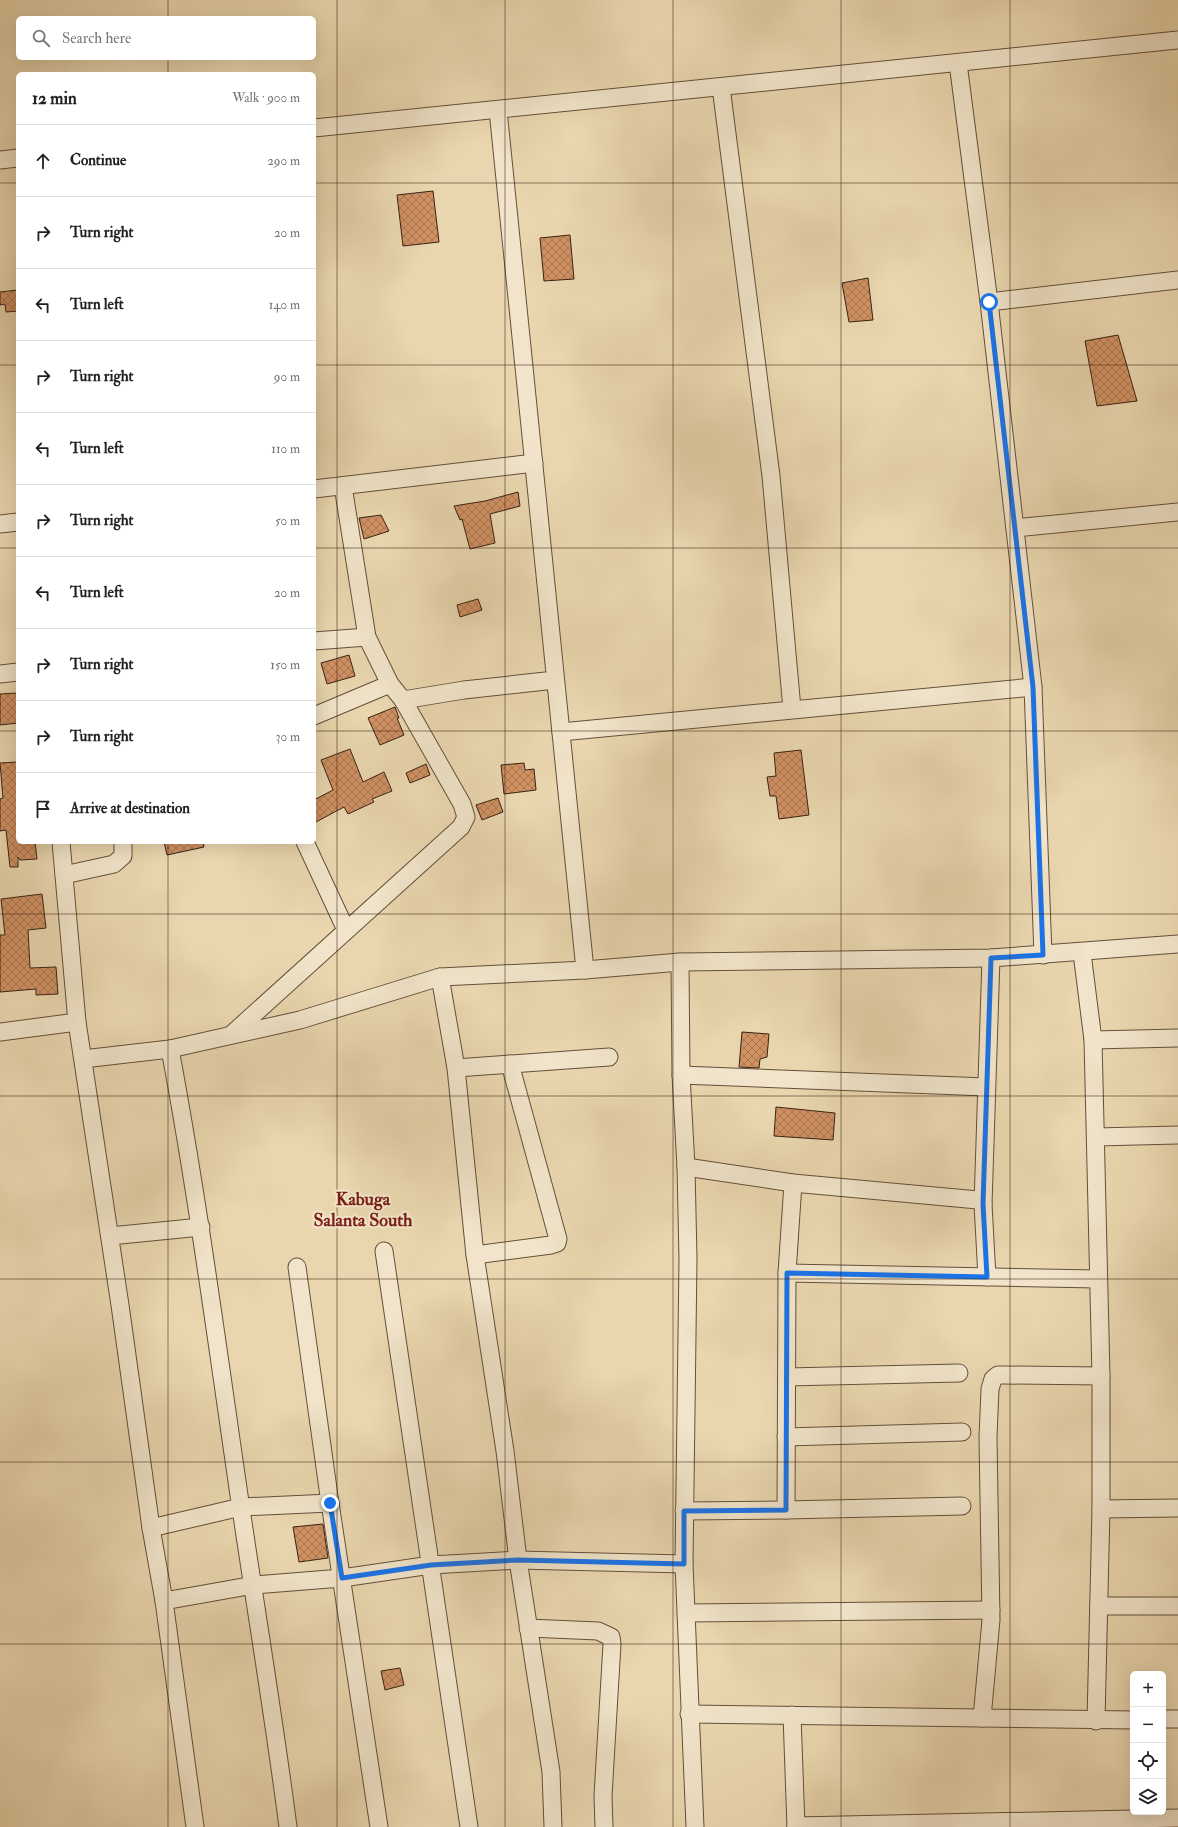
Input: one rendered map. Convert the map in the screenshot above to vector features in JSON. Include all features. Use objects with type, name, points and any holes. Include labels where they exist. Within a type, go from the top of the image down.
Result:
[{"type":"street","points":[[316,128],[1178,40]]},
{"type":"street","points":[[958,63],[989,302],[1033,687],[1043,955]]},
{"type":"street","points":[[721,87],[771,476],[792,710]]},
{"type":"street","points":[[498,110],[584,970]]},
{"type":"street","points":[[0,160],[16,158]]},
{"type":"street","points":[[989,302],[1178,280]]},
{"type":"street","points":[[316,489],[534,463]]},
{"type":"street","points":[[231,1035],[461,827],[466,817],[462,804],[403,700],[390,684],[366,637],[343,486]]},
{"type":"street","points":[[1015,528],[1178,512]]},
{"type":"street","points":[[0,524],[16,522]]},
{"type":"street","points":[[316,641],[366,637]]},
{"type":"street","points":[[0,674],[16,672]]},
{"type":"street","points":[[403,700],[464,690],[556,680]]},
{"type":"street","points":[[316,715],[390,684]]},
{"type":"street","points":[[561,732],[1033,687]]},
{"type":"street","points":[[61,844],[76,1022],[110,1236],[151,1528],[164,1601],[195,1827]]},
{"type":"street","points":[[64,875],[114,864],[123,856],[123,844]]},
{"type":"street","points":[[306,844],[346,930]]},
{"type":"street","points":[[83,1059],[170,1049],[300,1020],[440,977],[584,970],[680,962],[991,958],[1082,953],[1178,944]]},
{"type":"street","points":[[1082,953],[1093,1040],[1096,1137],[1097,1279],[1101,1376],[1101,1509],[1096,1720]]},
{"type":"street","points":[[987,1277],[983,1204],[991,958]]},
{"type":"street","points":[[680,962],[681,1075],[686,1167],[688,1259],[684,1564],[694,1827]]},
{"type":"street","points":[[440,977],[456,1068],[475,1255],[505,1451],[518,1560],[551,1772],[553,1827]]},
{"type":"street","points":[[0,1032],[76,1022]]},
{"type":"street","points":[[1093,1040],[1178,1038]]},
{"type":"street","points":[[170,1049],[201,1227],[241,1507],[275,1726],[288,1827]]},
{"type":"street","points":[[456,1068],[609,1057]]},
{"type":"street","points":[[475,1255],[551,1245],[557,1243],[558,1239],[510,1064]]},
{"type":"street","points":[[681,1075],[986,1087]]},
{"type":"street","points":[[1096,1137],[1178,1135]]},
{"type":"street","points":[[686,1167],[793,1183],[978,1200],[983,1204]]},
{"type":"street","points":[[786,1510],[787,1273],[793,1183]]},
{"type":"street","points":[[110,1236],[201,1227]]},
{"type":"street","points":[[384,1251],[469,1827]]},
{"type":"street","points":[[297,1267],[330,1503],[379,1827]]},
{"type":"street","points":[[787,1273],[1097,1279]]},
{"type":"street","points":[[787,1377],[959,1373]]},
{"type":"street","points":[[982,1718],[991,1610],[988,1437],[990,1389],[993,1379],[998,1375],[1101,1376]]},
{"type":"street","points":[[786,1437],[962,1432]]},
{"type":"street","points":[[151,1528],[241,1507],[330,1503]]},
{"type":"street","points":[[684,1511],[962,1506]]},
{"type":"street","points":[[1101,1509],[1178,1508]]},
{"type":"street","points":[[164,1601],[254,1585],[342,1578],[431,1565],[518,1560],[684,1564]]},
{"type":"street","points":[[1099,1606],[1178,1606]]},
{"type":"street","points":[[686,1613],[991,1610]]},
{"type":"street","points":[[528,1628],[598,1631],[611,1637],[612,1644],[603,1796],[604,1827]]},
{"type":"street","points":[[689,1714],[1130,1720]]},
{"type":"street","points":[[792,1715],[796,1826],[1095,1823],[1178,1818]]},
{"type":"street","points":[[1166,1719],[1178,1719]]},
{"type":"building","points":[[433,191],[439,242],[403,246],[397,195]]},
{"type":"building","points":[[570,235],[574,279],[544,281],[540,238]]},
{"type":"building","points":[[868,278],[873,320],[849,322],[842,283]]},
{"type":"building","points":[[16,290],[16,311],[6,312],[5,304],[0,305],[0,292]]},
{"type":"building","points":[[1118,335],[1137,401],[1097,406],[1085,341]]},
{"type":"building","points":[[518,492],[520,506],[490,514],[495,543],[470,549],[462,519],[460,520],[454,506],[485,501]]},
{"type":"building","points":[[381,515],[389,531],[364,539],[359,518]]},
{"type":"building","points":[[478,599],[482,610],[460,617],[457,605]]},
{"type":"building","points":[[349,655],[355,676],[327,684],[321,663]]},
{"type":"building","points":[[16,693],[16,723],[0,725],[0,694]]},
{"type":"building","points":[[395,707],[399,718],[397,718],[404,735],[380,745],[368,718]]},
{"type":"building","points":[[350,749],[363,782],[384,772],[392,791],[372,799],[374,802],[348,814],[344,807],[316,822],[316,799],[333,790],[321,760]]},
{"type":"building","points":[[801,750],[809,815],[779,819],[776,796],[770,796],[767,777],[776,776],[774,753]]},
{"type":"building","points":[[16,762],[16,844],[35,844],[37,859],[20,860],[18,857],[18,867],[10,867],[6,830],[0,831],[0,799],[3,798],[0,763]]},
{"type":"building","points":[[524,763],[525,770],[534,769],[536,790],[504,794],[501,765]]},
{"type":"building","points":[[426,764],[430,775],[410,783],[406,773]]},
{"type":"building","points":[[498,798],[503,812],[482,820],[476,805]]},
{"type":"building","points":[[164,844],[203,844],[204,847],[167,855]]},
{"type":"building","points":[[42,894],[46,928],[28,930],[30,968],[56,967],[58,994],[36,995],[36,989],[0,992],[0,935],[5,935],[1,899]]},
{"type":"building","points":[[742,1032],[769,1034],[767,1057],[760,1059],[759,1068],[739,1067]]},
{"type":"building","points":[[776,1107],[835,1113],[833,1140],[774,1136]]},
{"type":"building","points":[[323,1524],[328,1558],[299,1562],[293,1527]]},
{"type":"building","points":[[400,1668],[404,1685],[385,1690],[381,1671]]},
{"type":"district","name":"Kabuga Salanta South","points":[[363,1209]]},
{"type":"route","points":[[330,1503],[342,1578],[431,1565],[518,1560],[684,1564],[684,1511],[786,1510],[787,1273],[987,1277],[983,1204],[991,958],[1043,955],[1033,687],[989,302]]}]
